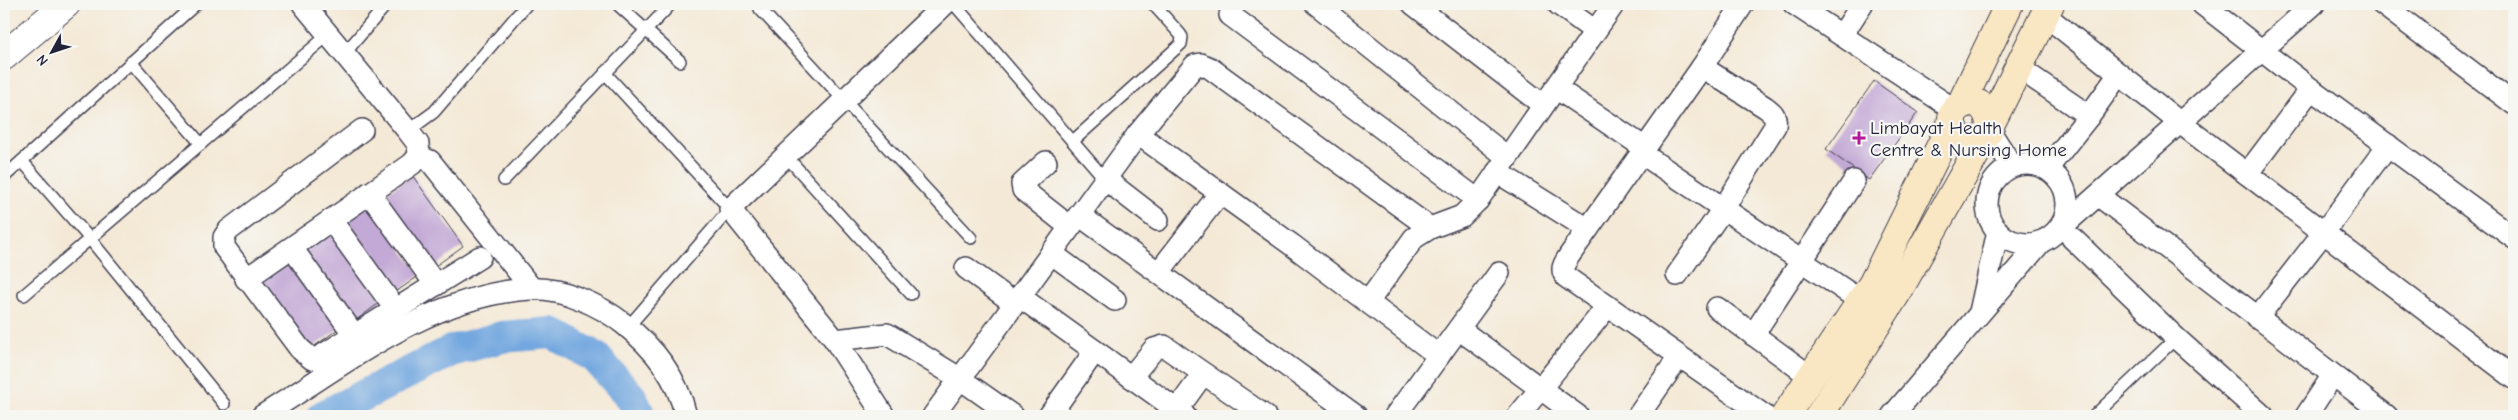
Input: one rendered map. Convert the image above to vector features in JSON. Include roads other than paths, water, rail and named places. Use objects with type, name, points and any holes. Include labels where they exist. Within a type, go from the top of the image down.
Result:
[{"type":"main road","points":[[1785,416],[1872,283],[2009,4]]},
{"type":"main road","points":[[1819,416],[1898,291],[1989,129],[2047,10]]},
{"type":"main road","points":[[1956,113],[1972,102],[1984,107],[1990,117],[1989,129]]},
{"type":"street","points":[[4,56],[66,4]]},
{"type":"street","points":[[246,279],[412,164],[419,156],[418,144],[303,4]]},
{"type":"street","points":[[884,416],[834,340],[730,209],[945,4]]},
{"type":"street","points":[[1316,4],[1502,165],[1588,229]]},
{"type":"street","points":[[1413,4],[1544,105]]},
{"type":"street","points":[[1558,4],[1595,31]]},
{"type":"street","points":[[1368,302],[1414,238],[1430,228],[1462,216],[1478,200],[1614,4]]},
{"type":"street","points":[[1743,4],[1702,67],[1563,266],[1563,272],[1566,277],[1606,306],[1765,416]]},
{"type":"street","points":[[1842,35],[1862,4]]},
{"type":"street","points":[[2202,4],[2311,89],[2514,238]]},
{"type":"street","points":[[1892,416],[1980,314],[2057,237],[2179,122],[2314,4]]},
{"type":"street","points":[[2382,4],[2514,104]]},
{"type":"street","points":[[1800,5],[1956,113]]},
{"type":"street","points":[[2047,10],[2119,74],[2179,122],[2514,378]]},
{"type":"street","points":[[1230,15],[1478,200]]},
{"type":"street","points":[[933,416],[1016,299],[1138,134],[1191,67],[1201,64],[1430,228]]},
{"type":"street","points":[[1677,276],[1724,209],[1775,126],[1776,120],[1765,107],[1702,67]]},
{"type":"street","points":[[2019,68],[2089,116]]},
{"type":"street","points":[[2047,169],[2119,74]]},
{"type":"street","points":[[1556,88],[1724,209],[1861,301]]},
{"type":"street","points":[[2247,174],[2311,89]]},
{"type":"street","points":[[1989,129],[2012,166]]},
{"type":"street","points":[[362,130],[229,230],[224,237],[224,247],[300,349],[312,359],[318,358],[480,257]]},
{"type":"street","points":[[1138,134],[1439,356]]},
{"type":"street","points":[[2257,318],[2388,145]]},
{"type":"street","points":[[419,156],[430,161],[532,289]]},
{"type":"street","points":[[1046,162],[1025,180],[1022,184],[1024,190],[1158,272],[1356,416]]},
{"type":"street","points":[[2030,163],[2047,169],[2060,181],[2067,198],[2065,216],[2057,237],[2023,244],[2006,239],[1993,226],[1986,209],[1988,191],[1997,176],[2012,166],[2030,163]]},
{"type":"street","points":[[1105,179],[1158,220]]},
{"type":"street","points":[[1753,334],[1803,262],[1854,182]]},
{"type":"street","points":[[1158,272],[1220,193]]},
{"type":"street","points":[[369,194],[436,285]]},
{"type":"street","points":[[2099,196],[2387,416]]},
{"type":"street","points":[[331,220],[396,310]]},
{"type":"street","points":[[1980,314],[1998,231]]},
{"type":"street","points":[[2057,237],[2176,338],[2263,416]]},
{"type":"street","points":[[292,248],[355,336]]},
{"type":"street","points":[[1051,253],[1115,300]]},
{"type":"street","points":[[966,268],[1095,351],[1175,412],[1204,374]]},
{"type":"street","points":[[1395,416],[1499,273]]},
{"type":"street","points":[[262,416],[403,329],[426,318],[450,307],[496,293],[532,289],[572,296],[608,311],[628,327],[642,339],[666,366],[680,393],[686,416]]},
{"type":"street","points":[[1518,416],[1606,306]]},
{"type":"street","points":[[1717,308],[1811,377]]},
{"type":"street","points":[[1458,329],[1578,416]]},
{"type":"street","points":[[834,340],[887,334],[959,378],[1013,416]]},
{"type":"street","points":[[1131,377],[1154,349],[1164,346],[1265,416]]},
{"type":"street","points":[[1049,416],[1095,351]]},
{"type":"street","points":[[1638,416],[1679,357]]},
{"type":"street","points":[[2306,416],[2333,375]]},
{"type":"lane","points":[[4,177],[196,4]]},
{"type":"lane","points":[[344,54],[387,4]]},
{"type":"lane","points":[[408,131],[434,112],[527,4]]},
{"type":"lane","points":[[617,4],[680,61]]},
{"type":"lane","points":[[504,180],[671,4]]},
{"type":"lane","points":[[954,4],[1105,179]]},
{"type":"lane","points":[[1073,141],[1180,44],[1182,37],[1180,34],[1153,4]]},
{"type":"lane","points":[[760,9],[971,238]]},
{"type":"lane","points":[[24,295],[328,35]]},
{"type":"lane","points":[[131,62],[201,144]]},
{"type":"lane","points":[[605,73],[730,209],[628,327]]},
{"type":"lane","points":[[786,156],[911,294]]},
{"type":"lane","points":[[22,161],[90,239],[224,404]]},
{"type":"lane","points":[[2094,416],[2176,338]]},
{"type":"waterway","points":[[323,416],[451,351],[502,337],[552,333],[595,357],[631,397],[640,416]]},
{"type":"place","name":"Limbayat Health Centre & Nursing Home","points":[[1859,138]]}]
